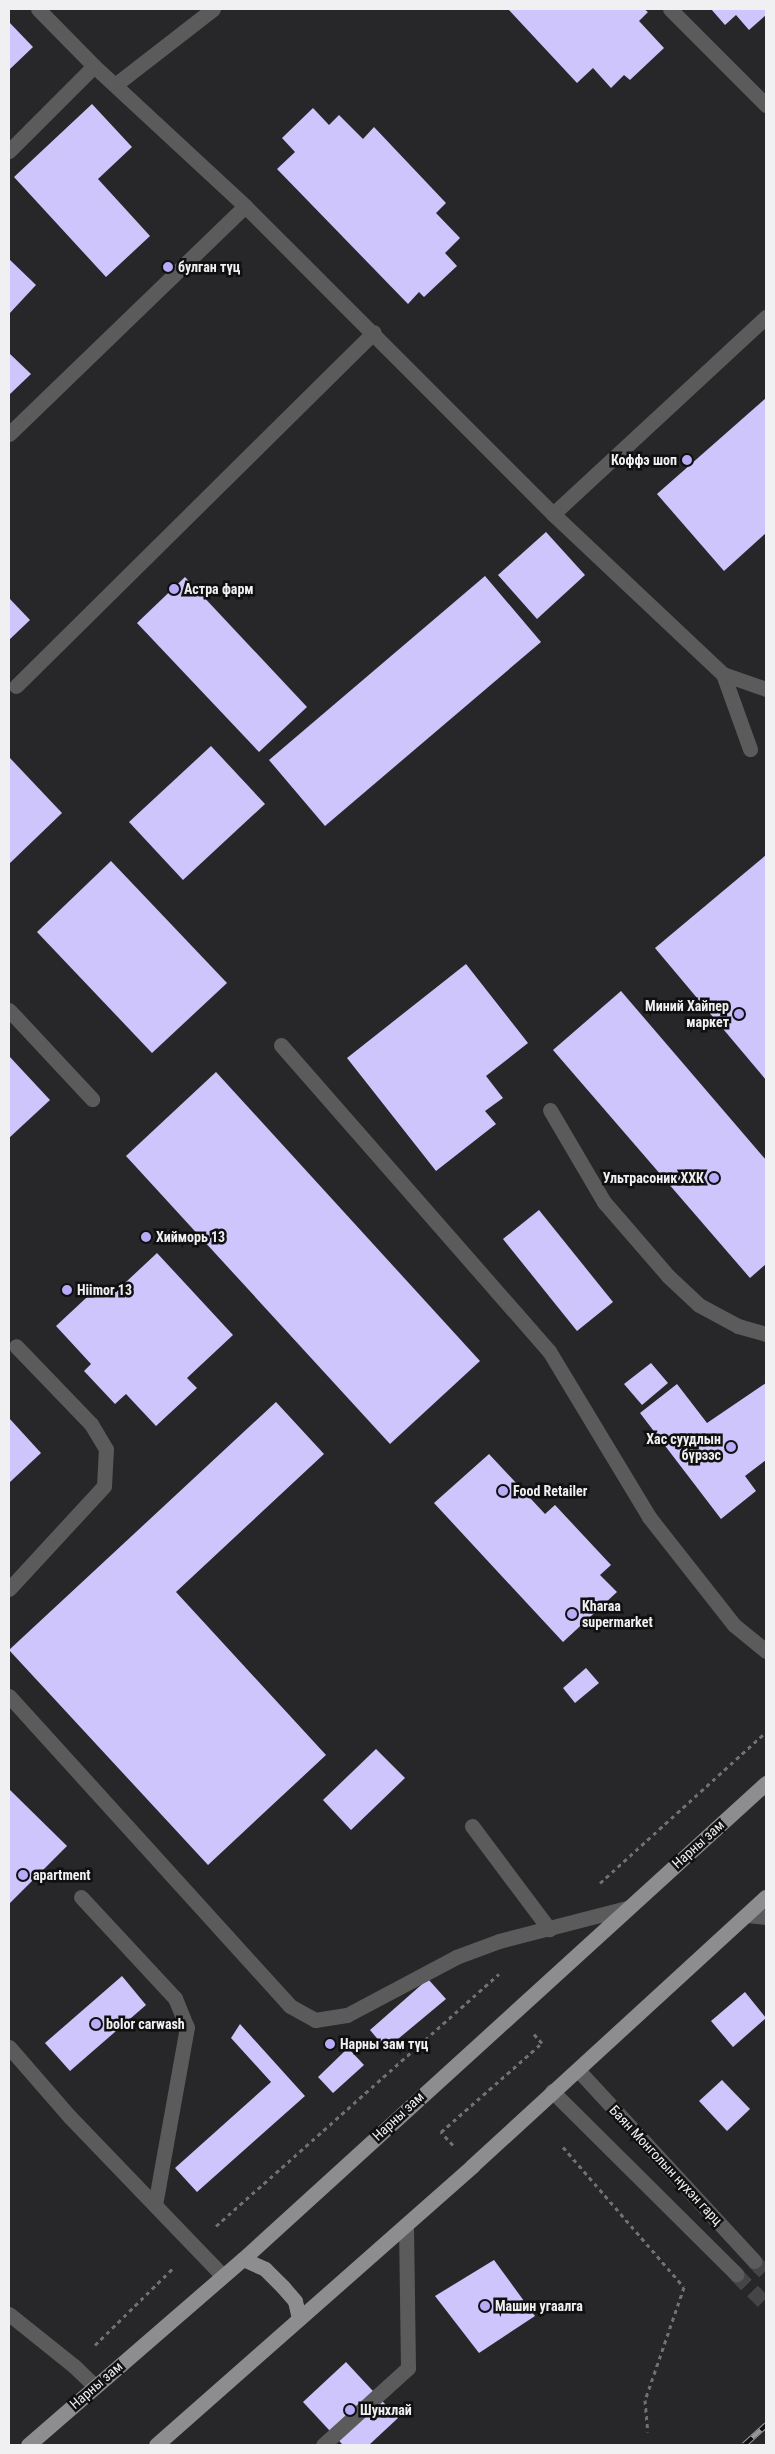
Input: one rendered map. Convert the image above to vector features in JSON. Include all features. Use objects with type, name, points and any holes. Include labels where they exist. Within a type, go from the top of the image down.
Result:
[{"type":"main road","name":"Нарны зам","points":[[28,2445],[242,2259],[766,1783]]},
{"type":"main road","points":[[156,2445],[472,2166],[766,1897]]},
{"type":"main road","points":[[242,2259],[264,2269],[283,2287],[295,2301],[299,2319]]},
{"type":"street","points":[[38,9],[94,66],[245,206],[374,332],[553,514],[722,674],[766,689]]},
{"type":"street","points":[[115,85],[213,9]]},
{"type":"street","points":[[670,9],[766,104]]},
{"type":"street","points":[[9,151],[94,66]]},
{"type":"street","points":[[9,434],[245,206]]},
{"type":"street","points":[[553,514],[766,317]]},
{"type":"street","points":[[16,686],[374,332]]},
{"type":"street","points":[[722,674],[750,749]]},
{"type":"street","points":[[9,1010],[92,1100]]},
{"type":"street","points":[[281,1046],[550,1351],[649,1517],[734,1625],[766,1651]]},
{"type":"street","points":[[550,1110],[604,1202],[668,1276],[699,1306],[738,1326],[766,1334]]},
{"type":"street","points":[[9,1589],[104,1486],[106,1449],[92,1424],[16,1346]]},
{"type":"street","points":[[9,1696],[290,2006],[315,2020],[347,2016],[456,1957],[499,1941],[627,1908]]},
{"type":"street","points":[[472,1826],[549,1929]]},
{"type":"street","points":[[81,1897],[175,1998],[187,2027],[155,2205]]},
{"type":"street","points":[[746,1915],[766,1917]]},
{"type":"street","points":[[9,2047],[223,2276]]},
{"type":"street","name":"Баян Монголын нүхэн гарц","points":[[578,2070],[754,2261]]},
{"type":"street","name":"Баян Монголын нүхэн гарц","points":[[552,2091],[736,2274]]},
{"type":"street","points":[[323,2445],[408,2368],[406,2225]]},
{"type":"street","points":[[9,2314],[74,2366],[95,2386]]},
{"type":"path","points":[[593,1890],[766,1732]]},
{"type":"path","points":[[74,2366],[194,2246],[501,1972]]},
{"type":"path","points":[[472,2166],[441,2132],[542,2042],[488,1985]]},
{"type":"path","points":[[560,2144],[684,2287],[646,2400],[648,2432]]},
{"type":"building","points":[[508,9],[644,9],[648,12],[639,21],[664,48],[630,80],[624,75],[611,88],[593,68],[577,83]]},
{"type":"building","points":[[711,9],[766,9],[766,15],[749,30],[736,15],[725,25]]},
{"type":"building","points":[[9,22],[33,47],[9,70]]},
{"type":"building","points":[[92,104],[132,147],[98,179],[150,236],[106,277],[14,177]]},
{"type":"building","points":[[313,108],[329,125],[339,115],[363,139],[374,127],[446,203],[436,213],[460,238],[445,253],[457,266],[424,297],[419,292],[408,304],[277,169],[295,152],[282,138]]},
{"type":"building","points":[[9,259],[36,285],[9,314]]},
{"type":"building","points":[[9,353],[31,374],[9,395]]},
{"type":"building","points":[[766,398],[766,533],[724,571],[657,494]]},
{"type":"building","points":[[546,532],[585,575],[537,619],[498,575]]},
{"type":"building","points":[[485,576],[541,642],[325,826],[269,760]]},
{"type":"building","points":[[185,577],[307,707],[259,752],[137,623]]},
{"type":"building","points":[[9,598],[30,620],[9,640]]},
{"type":"building","points":[[211,746],[265,804],[183,880],[129,822]]},
{"type":"building","points":[[9,757],[62,813],[9,864]]},
{"type":"building","name":"Миний Хайпер маркет","points":[[766,855],[766,1080],[655,948]]},
{"type":"building","points":[[111,861],[227,983],[152,1053],[37,932]]},
{"type":"building","points":[[466,964],[528,1043],[486,1076],[503,1098],[485,1111],[496,1124],[436,1171],[347,1058]]},
{"type":"building","points":[[621,991],[766,1160],[766,1264],[750,1278],[553,1050]]},
{"type":"building","points":[[9,1056],[50,1100],[9,1138]]},
{"type":"building","points":[[216,1072],[480,1361],[390,1444],[126,1156]]},
{"type":"building","points":[[539,1210],[613,1302],[577,1331],[503,1239]]},
{"type":"building","points":[[157,1253],[233,1335],[187,1378],[197,1388],[156,1426],[126,1394],[115,1404],[84,1371],[91,1364],[56,1326],[100,1285],[111,1296]]},
{"type":"building","points":[[651,1363],[668,1383],[642,1405],[624,1384]]},
{"type":"building","name":"Хас суудлын бүрээс","points":[[766,1383],[766,1460],[745,1476],[756,1491],[721,1519],[640,1413],[677,1384],[707,1423]]},
{"type":"building","points":[[276,1402],[324,1454],[176,1592],[326,1755],[208,1865],[9,1650]]},
{"type":"building","points":[[9,1418],[41,1453],[9,1483]]},
{"type":"building","points":[[489,1454],[545,1514],[555,1505],[611,1565],[600,1575],[617,1592],[563,1642],[434,1503]]},
{"type":"building","points":[[586,1668],[599,1683],[575,1703],[563,1688]]},
{"type":"building","points":[[376,1749],[405,1778],[351,1830],[323,1800]]},
{"type":"building","name":"apartment","points":[[9,1789],[67,1846],[9,1904]]},
{"type":"building","name":"bolor carwash","points":[[122,1976],[146,2005],[70,2071],[45,2043]]},
{"type":"building","points":[[428,1979],[446,1999],[386,2049],[370,2030]]},
{"type":"building","points":[[745,1992],[766,2018],[733,2047],[711,2021]]},
{"type":"building","points":[[240,2024],[305,2096],[197,2192],[175,2168],[271,2082],[231,2038]]},
{"type":"building","points":[[348,2048],[364,2065],[333,2093],[318,2077]]},
{"type":"building","points":[[722,2080],[750,2109],[727,2131],[699,2101]]},
{"type":"building","name":"Машин угаалга","points":[[494,2260],[535,2316],[479,2353],[435,2296]]},
{"type":"building","points":[[346,2362],[398,2418],[369,2445],[343,2445],[303,2402]]},
{"type":"tunnel","points":[[754,2261],[766,2273]]},
{"type":"tunnel","points":[[736,2274],[766,2304]]},
{"type":"railway","points":[[744,2445],[766,2425]]},
{"type":"place","name":"булган түц","points":[[168,267]]},
{"type":"place","name":"Коффэ шоп","points":[[687,460]]},
{"type":"place","name":"Астра фарм","points":[[174,589]]},
{"type":"place","name":"Миний Хайпер маркет","points":[[739,1014]]},
{"type":"place","name":"Ультрасоник ХХК","points":[[714,1178]]},
{"type":"place","name":"Хийморь 13","points":[[146,1237]]},
{"type":"place","name":"Hiimor 13","points":[[67,1290]]},
{"type":"place","name":"Хас суудлын бүрээс","points":[[731,1447]]},
{"type":"place","name":"Food Retailer","points":[[503,1491]]},
{"type":"place","name":"Kharaa supermarket","points":[[572,1614]]},
{"type":"place","name":"apartment","points":[[23,1875]]},
{"type":"place","name":"bolor carwash","points":[[96,2024]]},
{"type":"place","name":"Нарны зам түц","points":[[330,2044]]},
{"type":"place","name":"Машин угаалга","points":[[485,2306]]},
{"type":"place","name":"Шунхлай","points":[[350,2410]]}]
